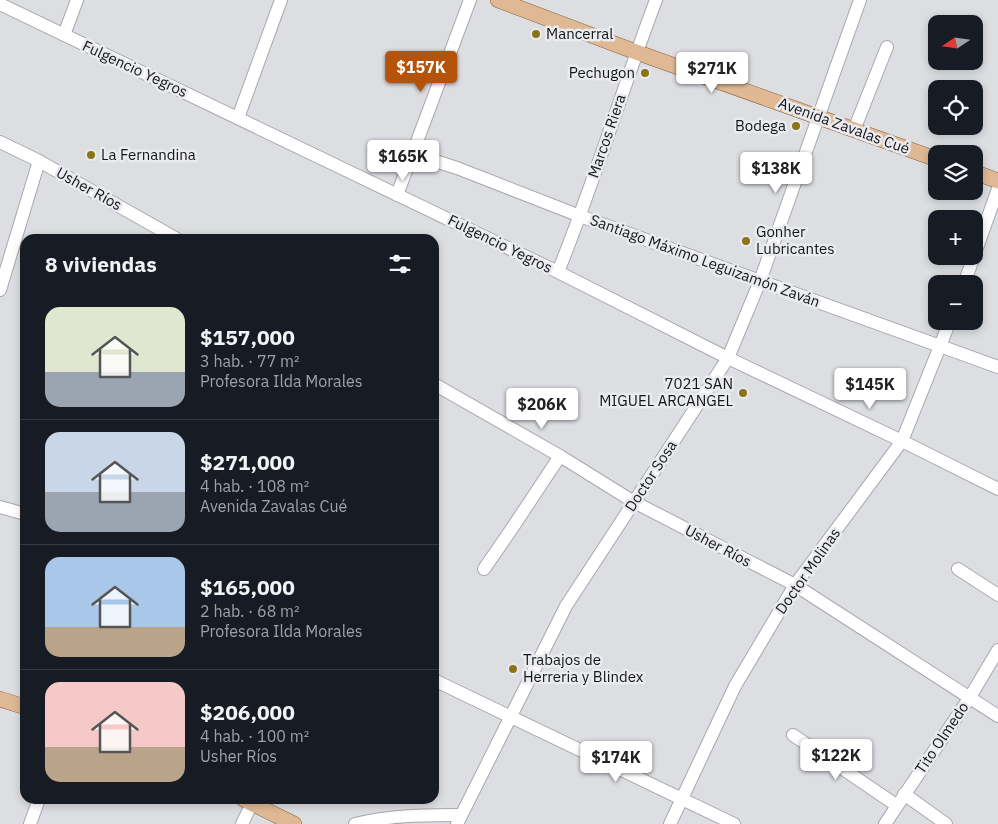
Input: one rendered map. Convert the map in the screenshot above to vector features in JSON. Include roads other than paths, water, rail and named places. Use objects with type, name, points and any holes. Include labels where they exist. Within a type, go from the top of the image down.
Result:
[{"type":"main road","name":"Avenida Zavalas Cué","points":[[498,0],[636,52],[928,156]]},
{"type":"main road","points":[[983,175],[998,181]]},
{"type":"main road","points":[[0,699],[20,705]]},
{"type":"main road","points":[[256,804],[294,824]]},
{"type":"street","points":[[64,35],[77,0]]},
{"type":"street","points":[[238,118],[281,0]]},
{"type":"street","points":[[397,195],[470,0]]},
{"type":"street","name":"Marcos Riera","points":[[558,272],[580,216],[636,52],[656,0]]},
{"type":"street","name":"Doctor Sosa","points":[[459,820],[566,606],[728,358],[760,281],[817,116],[860,0]]},
{"type":"street","name":"Fulgencio Yegros","points":[[0,4],[558,272],[728,358],[902,441],[998,490]]},
{"type":"street","points":[[854,130],[887,47]]},
{"type":"street","name":"Usher Ríos","points":[[0,142],[39,161],[168,234]]},
{"type":"street","name":"Santiago Máximo Leguizamón Zaván","points":[[413,154],[457,168],[580,216],[998,367]]},
{"type":"street","points":[[0,290],[39,161]]},
{"type":"street","points":[[983,231],[998,189]]},
{"type":"street","name":"Doctor Molinas","points":[[670,824],[735,686],[794,585],[902,441],[947,330]]},
{"type":"street","name":"Usher Ríos","points":[[439,387],[560,456],[634,502],[794,585],[998,716]]},
{"type":"street","points":[[484,569],[560,456]]},
{"type":"street","points":[[0,507],[20,513]]},
{"type":"street","points":[[958,568],[998,596]]},
{"type":"street","name":"Tito Olmedo","points":[[885,824],[970,697],[998,650]]},
{"type":"street","points":[[439,682],[734,824]]},
{"type":"street","points":[[793,734],[896,805]]},
{"type":"street","points":[[904,794],[946,824]]},
{"type":"street","points":[[30,824],[37,804]]},
{"type":"street","points":[[242,824],[248,804]]},
{"type":"street","points":[[355,824],[399,816],[459,820]]},
{"type":"place","name":"Mancerral","points":[[536,34]]},
{"type":"place","name":"Pechugon","points":[[645,73]]},
{"type":"place","name":"Bodega","points":[[796,126]]},
{"type":"place","name":"La Fernandina","points":[[91,155]]},
{"type":"place","name":"Gonher Lubricantes","points":[[746,241]]},
{"type":"place","name":"7021 SAN MIGUEL ARCANGEL","points":[[743,393]]},
{"type":"place","name":"Trabajos de Herreria y Blindex","points":[[513,669]]}]
